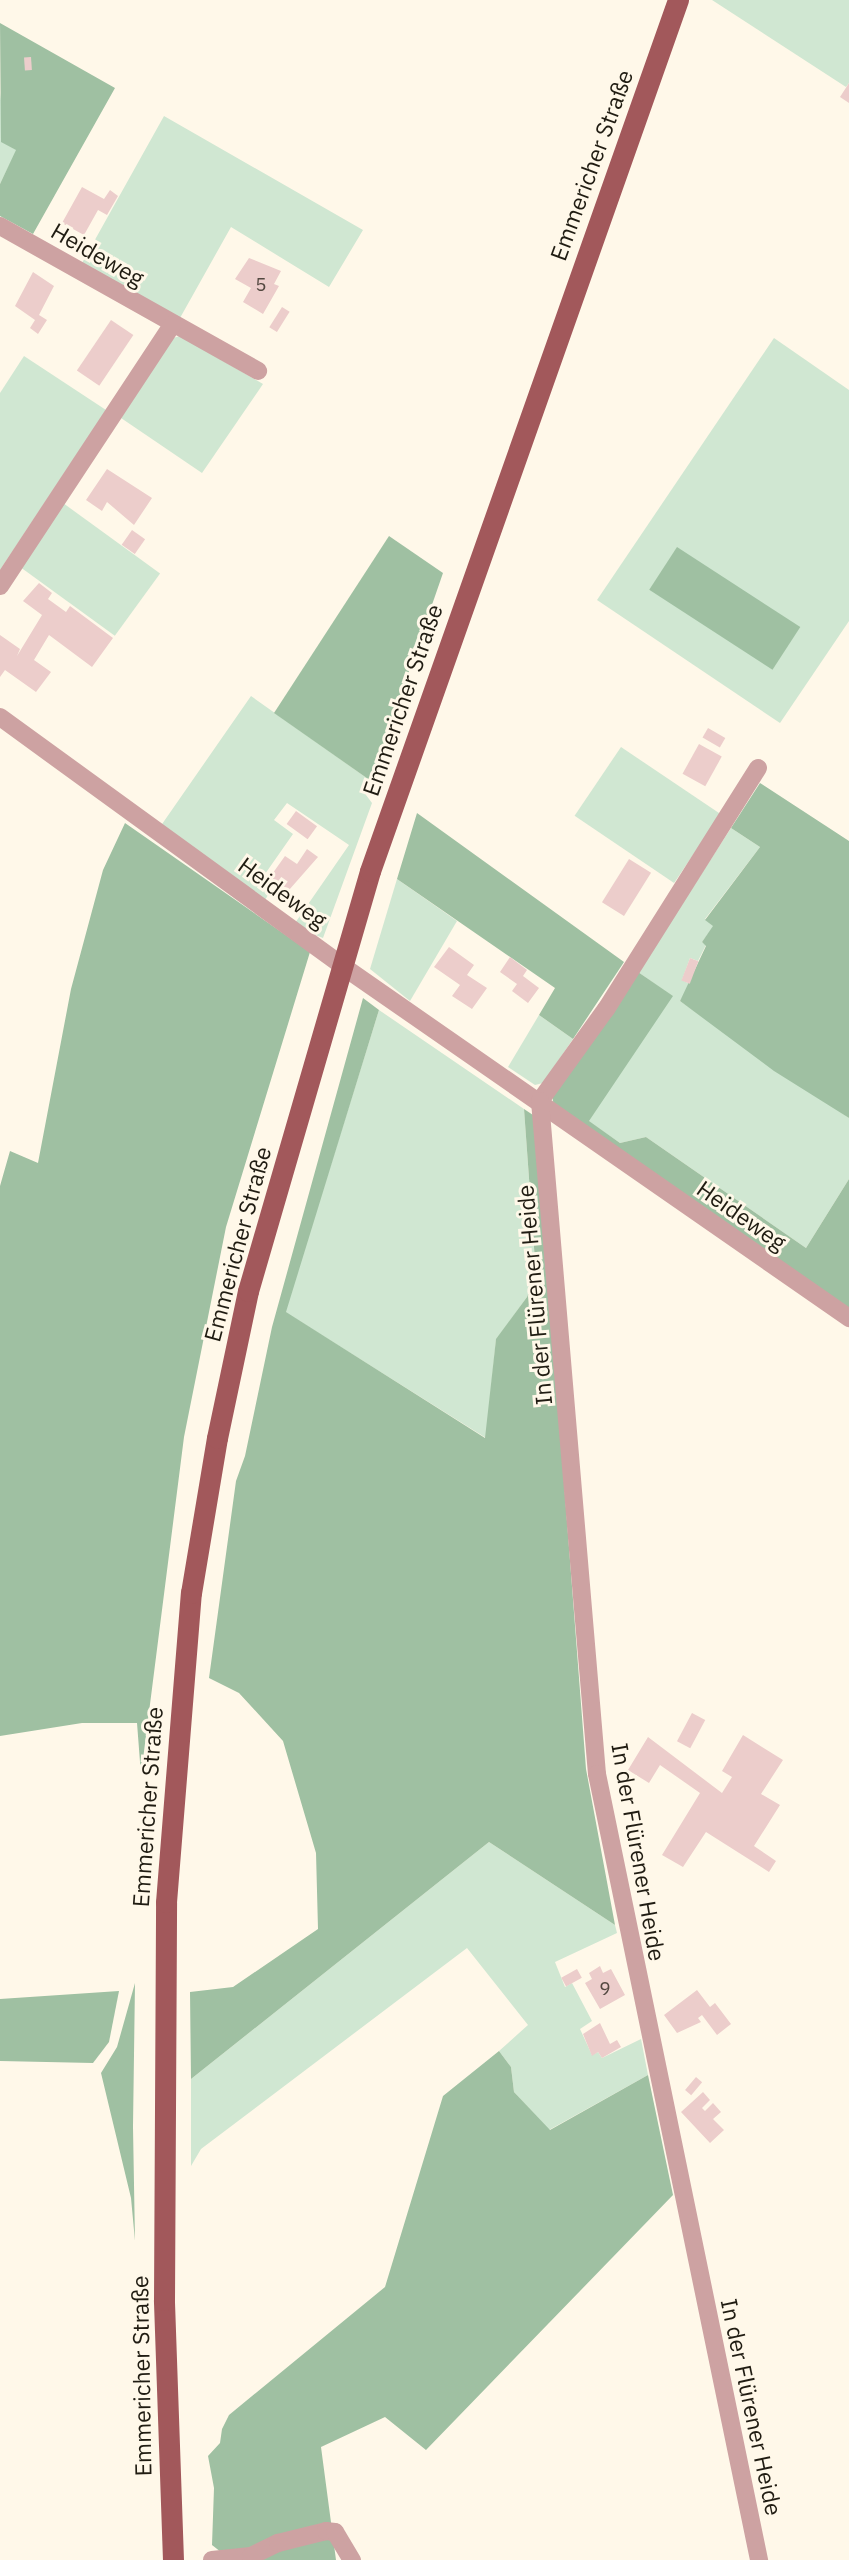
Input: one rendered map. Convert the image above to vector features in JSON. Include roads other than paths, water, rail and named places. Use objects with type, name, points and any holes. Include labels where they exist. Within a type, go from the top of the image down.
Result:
[{"type":"main road","name":"Emmericher Straße","points":[[173,2560],[164,2301],[166,1902],[191,1593],[248,1291],[370,871],[678,0]]},
{"type":"street","name":"Heideweg","points":[[0,226],[258,371]]},
{"type":"street","points":[[0,586],[172,325]]},
{"type":"street","name":"Heideweg","points":[[0,717],[341,965],[849,1318]]},
{"type":"street","points":[[540,1101],[606,1009],[758,768]]},
{"type":"street","name":"In der Flürener Heide","points":[[540,1101],[597,1774],[759,2560]]},
{"type":"street","points":[[212,2560],[251,2556],[278,2543],[326,2531],[335,2532],[352,2560]]}]
